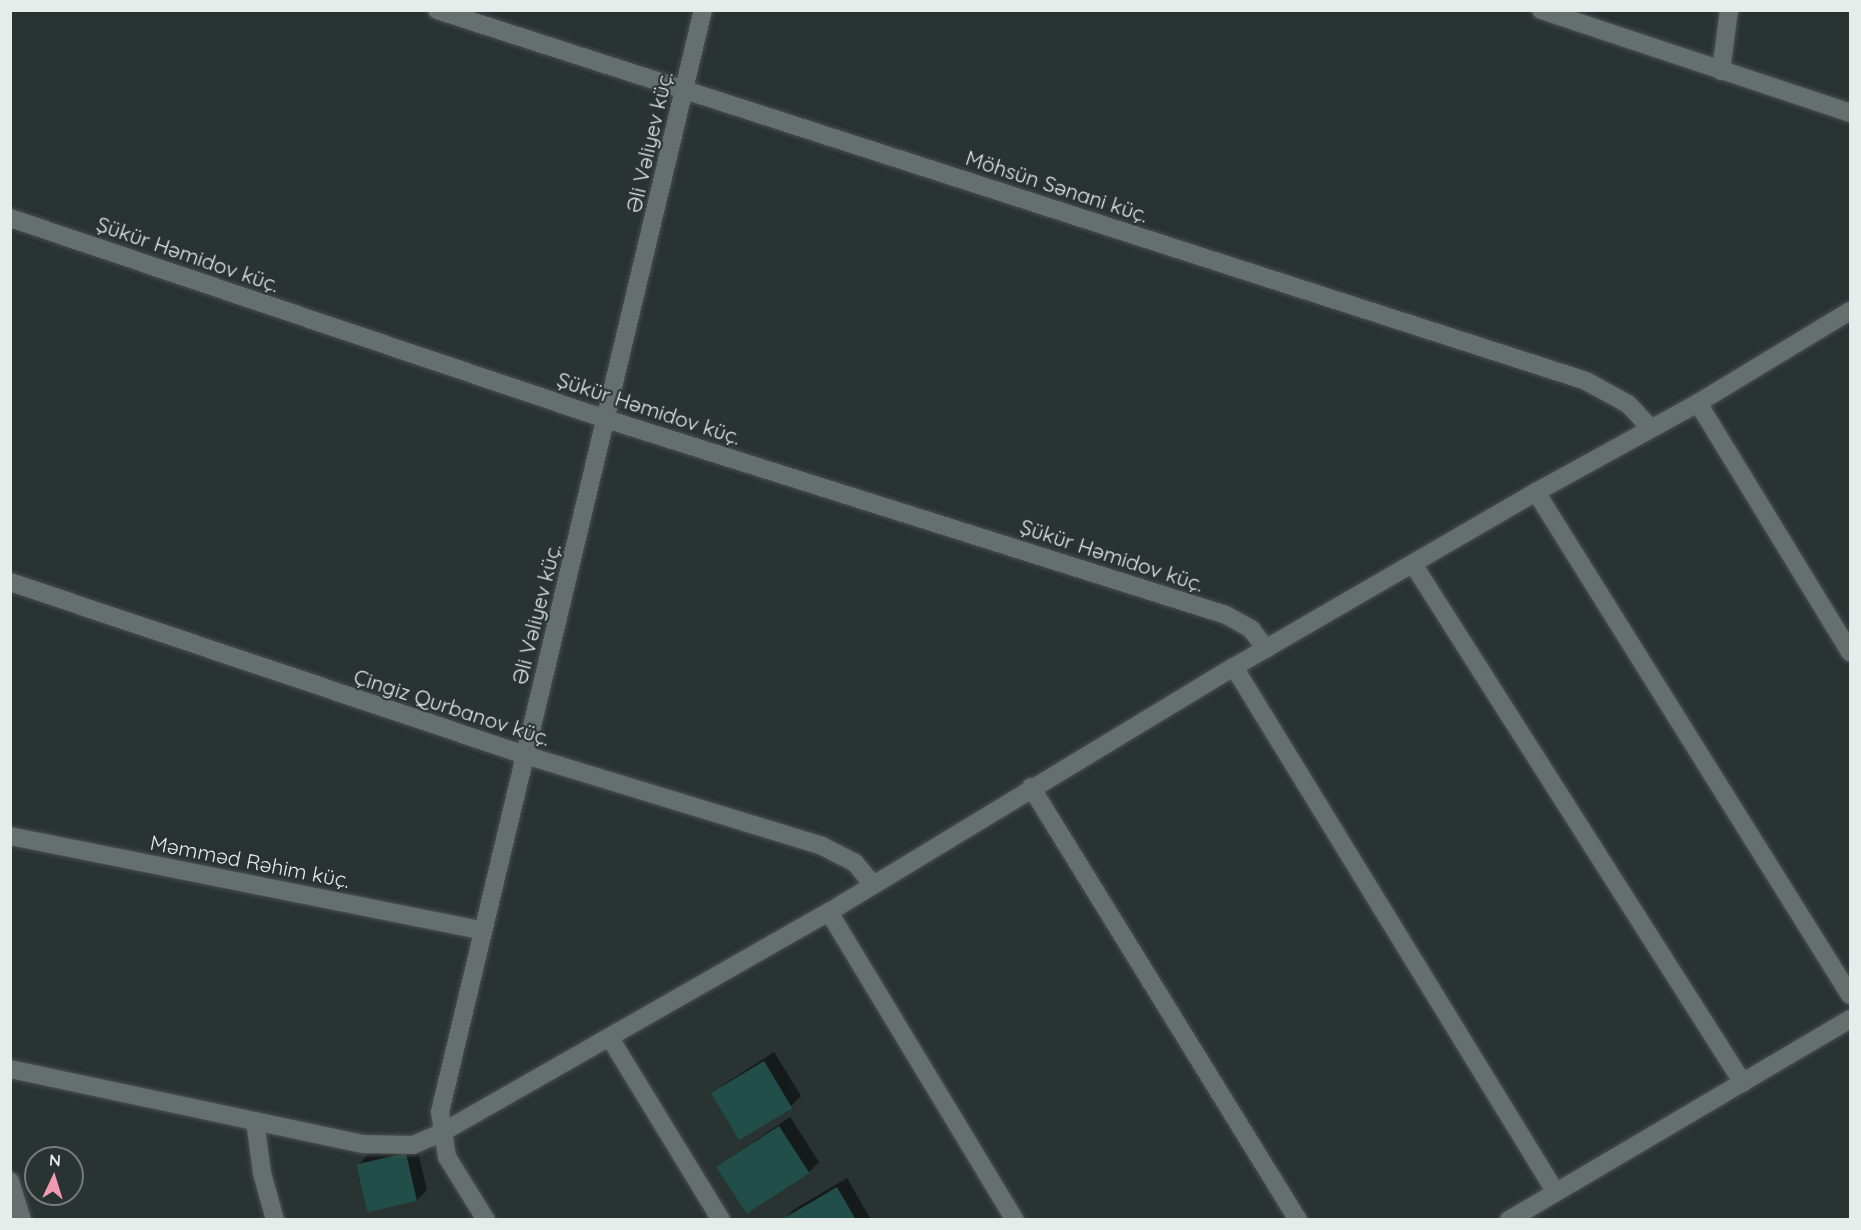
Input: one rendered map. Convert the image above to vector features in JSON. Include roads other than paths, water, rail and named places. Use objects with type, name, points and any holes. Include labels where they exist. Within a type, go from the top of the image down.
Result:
[{"type":"street","name":"Möhsün Sənani küç.","points":[[436,10],[1586,381],[1628,404],[1650,428]]},
{"type":"street","name":"Əli Vəliyev küç.","points":[[486,1220],[447,1157],[441,1133],[440,1112],[445,1084],[703,10]]},
{"type":"street","points":[[1541,10],[1851,113]]},
{"type":"street","points":[[1721,71],[1729,10]]},
{"type":"street","name":"Şükür Həmidov küç.","points":[[10,218],[606,419],[1226,615],[1251,629],[1266,649]]},
{"type":"street","points":[[10,1069],[362,1144],[393,1146],[413,1144],[441,1133],[829,912],[1031,787],[1234,667],[1536,492],[1650,428],[1698,404],[1851,311]]},
{"type":"street","points":[[1698,404],[1851,652]]},
{"type":"street","points":[[1536,492],[1851,995]]},
{"type":"street","points":[[1413,564],[1743,1083]]},
{"type":"street","name":"Çingiz Qurbanov küç.","points":[[10,582],[525,755],[822,846],[855,863],[872,884]]},
{"type":"street","points":[[1234,667],[1555,1191]]},
{"type":"street","points":[[1031,787],[1298,1220]]},
{"type":"street","name":"Məmməd Rəhim küç.","points":[[10,836],[481,930]]},
{"type":"street","points":[[829,912],[1015,1220]]},
{"type":"street","points":[[1509,1220],[1851,1019]]},
{"type":"street","points":[[610,1038],[721,1220]]},
{"type":"street","points":[[255,1121],[262,1173],[275,1220]]},
{"type":"street","points":[[10,1181],[22,1220]]}]
